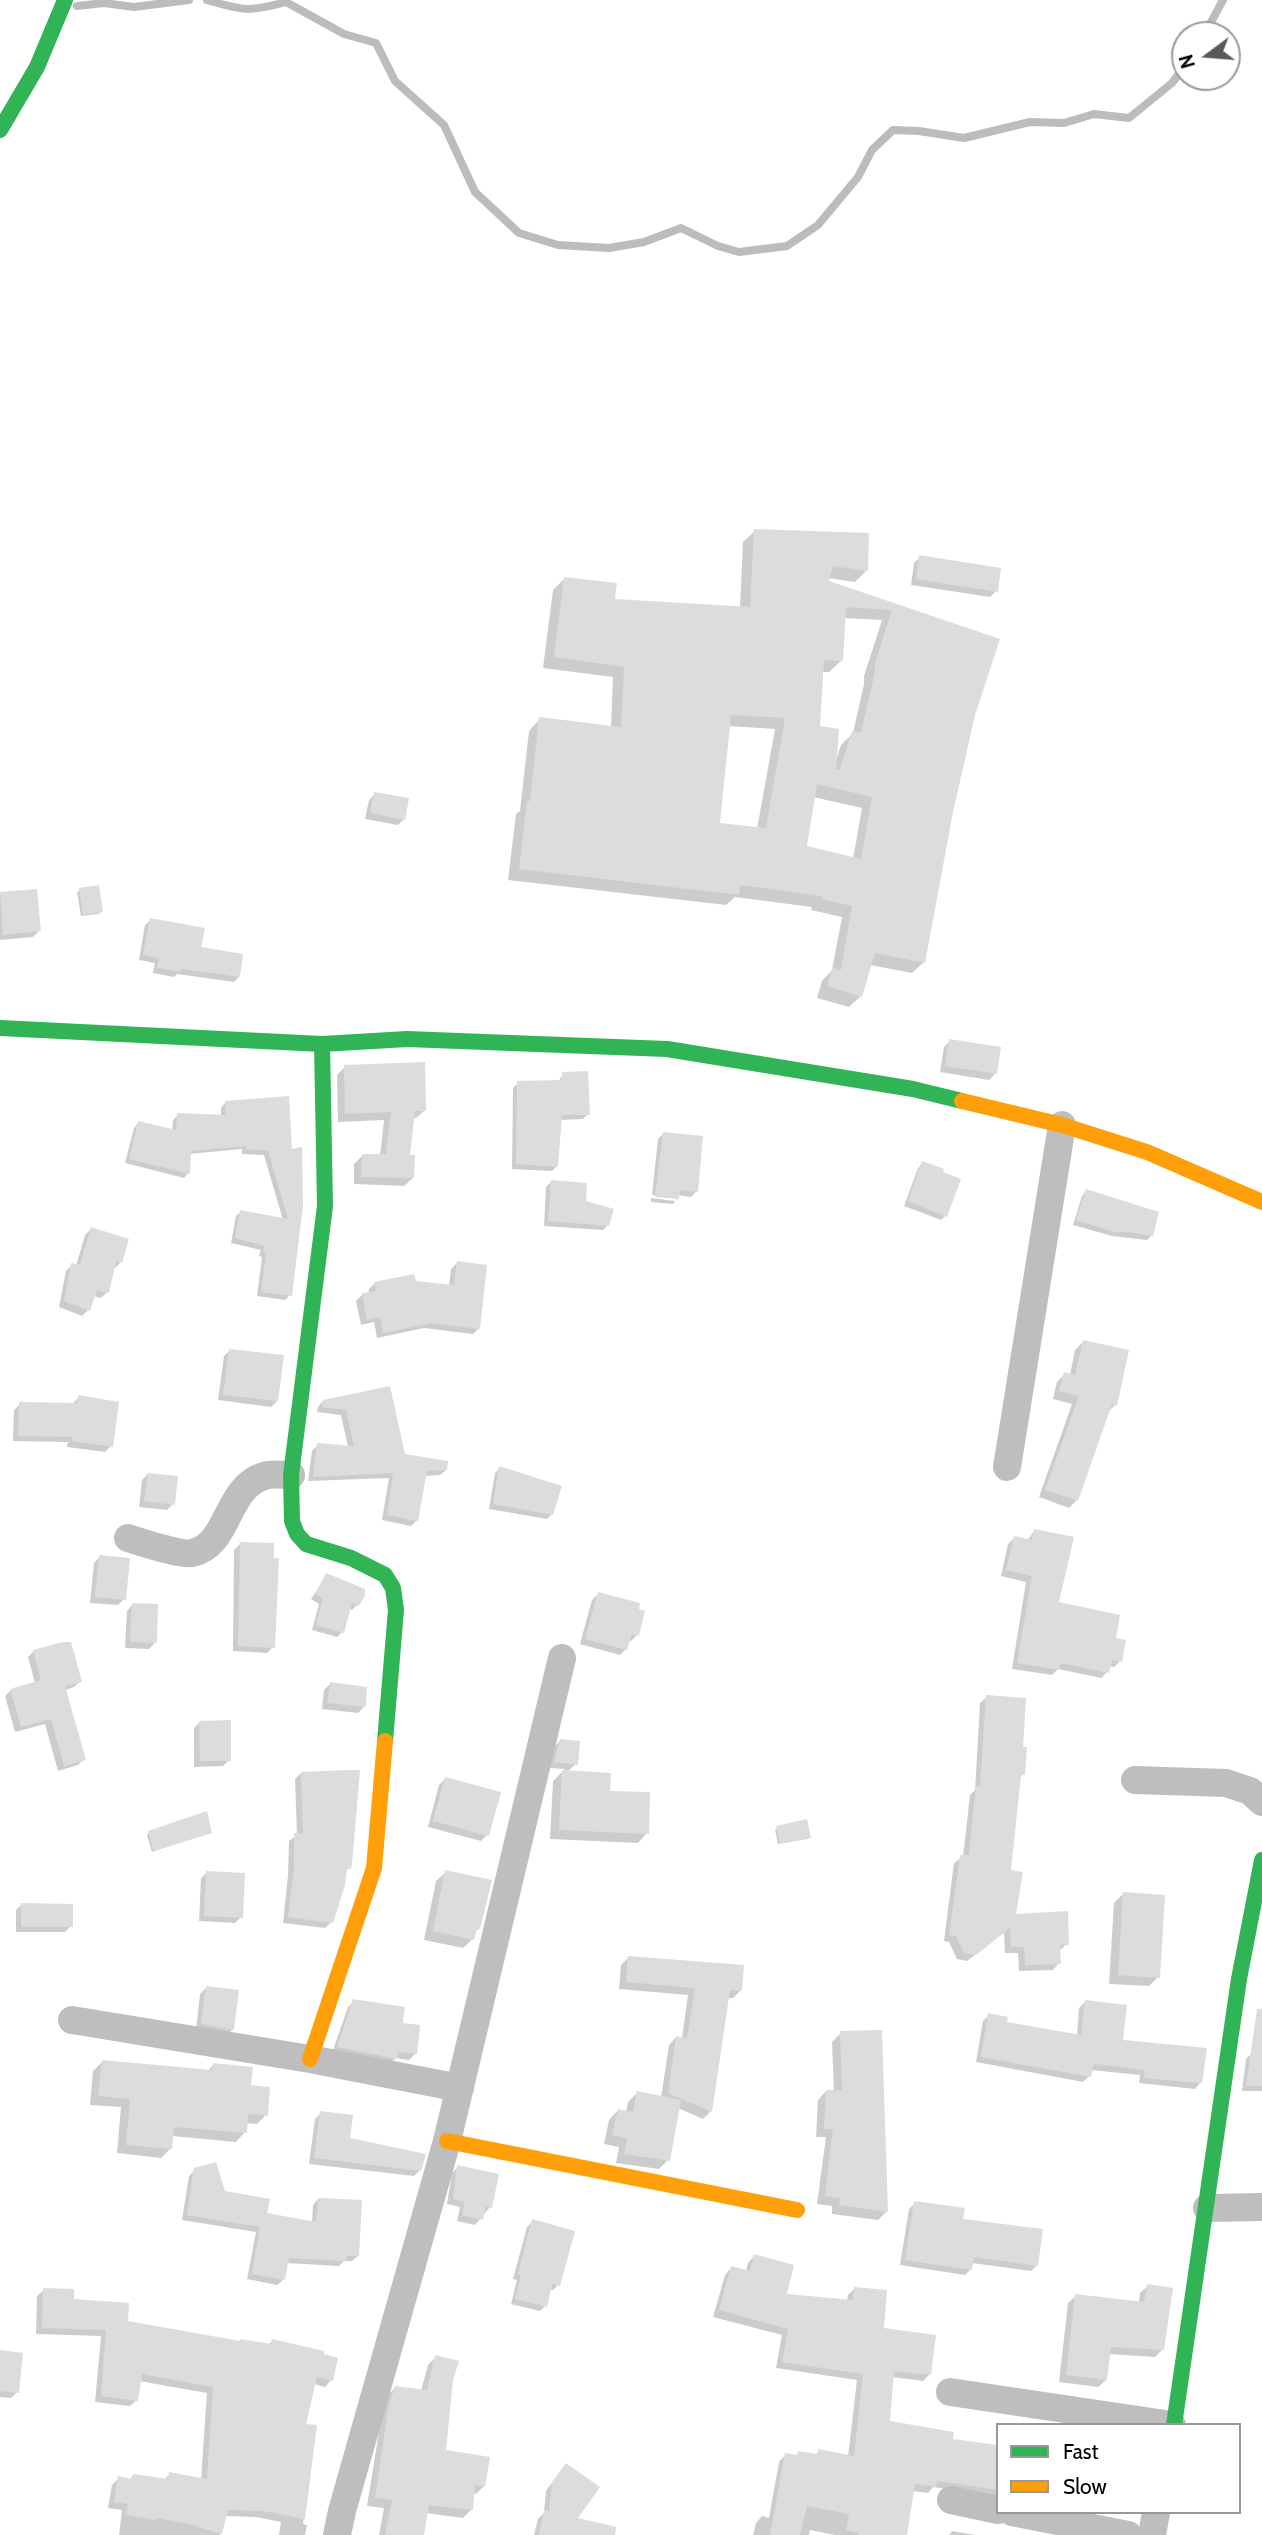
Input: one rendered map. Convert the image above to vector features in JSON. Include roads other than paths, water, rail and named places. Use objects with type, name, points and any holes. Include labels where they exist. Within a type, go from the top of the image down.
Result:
[{"type":"street","points":[[0,130],[30,84],[57,25],[65,0]]},
{"type":"street","points":[[0,1028],[322,1044],[407,1039],[667,1049],[913,1089],[1062,1125],[1147,1152],[1262,1202]]},
{"type":"street","points":[[310,2059],[374,1868],[396,1610],[393,1588],[385,1575],[351,1558],[306,1544],[297,1534],[292,1521],[291,1475],[325,1206],[322,1044]]},
{"type":"street","points":[[1007,1467],[1062,1125]]},
{"type":"street","points":[[128,1538],[190,1554],[207,1547],[221,1529],[235,1497],[250,1483],[265,1475],[291,1475]]},
{"type":"street","points":[[337,2535],[447,2141],[562,1658]]},
{"type":"street","points":[[1135,1780],[1226,1783],[1250,1791],[1262,1802]]},
{"type":"street","points":[[1173,2423],[1207,2208],[1251,1980],[1262,1860]]},
{"type":"street","points":[[72,2020],[310,2059],[460,2088]]},
{"type":"street","points":[[447,2141],[797,2210]]},
{"type":"street","points":[[1207,2208],[1262,2207]]},
{"type":"street","points":[[950,2392],[1159,2423]]},
{"type":"street","points":[[951,2500],[996,2510]]},
{"type":"street","points":[[1022,2514],[1128,2535]]},
{"type":"street","points":[[1152,2535],[1156,2514]]},
{"type":"waterway","points":[[77,6],[104,3],[134,7],[189,0]]},
{"type":"waterway","points":[[207,0],[246,9],[286,2],[344,34],[376,43],[395,81],[444,125],[475,192],[519,233],[558,245],[609,248],[644,242],[681,228],[718,246],[739,252],[787,246],[818,225],[858,177],[872,150],[893,130],[964,138],[1030,122],[1064,123],[1094,114],[1129,118],[1171,84]]},
{"type":"waterway","points":[[1212,21],[1223,0]]}]
